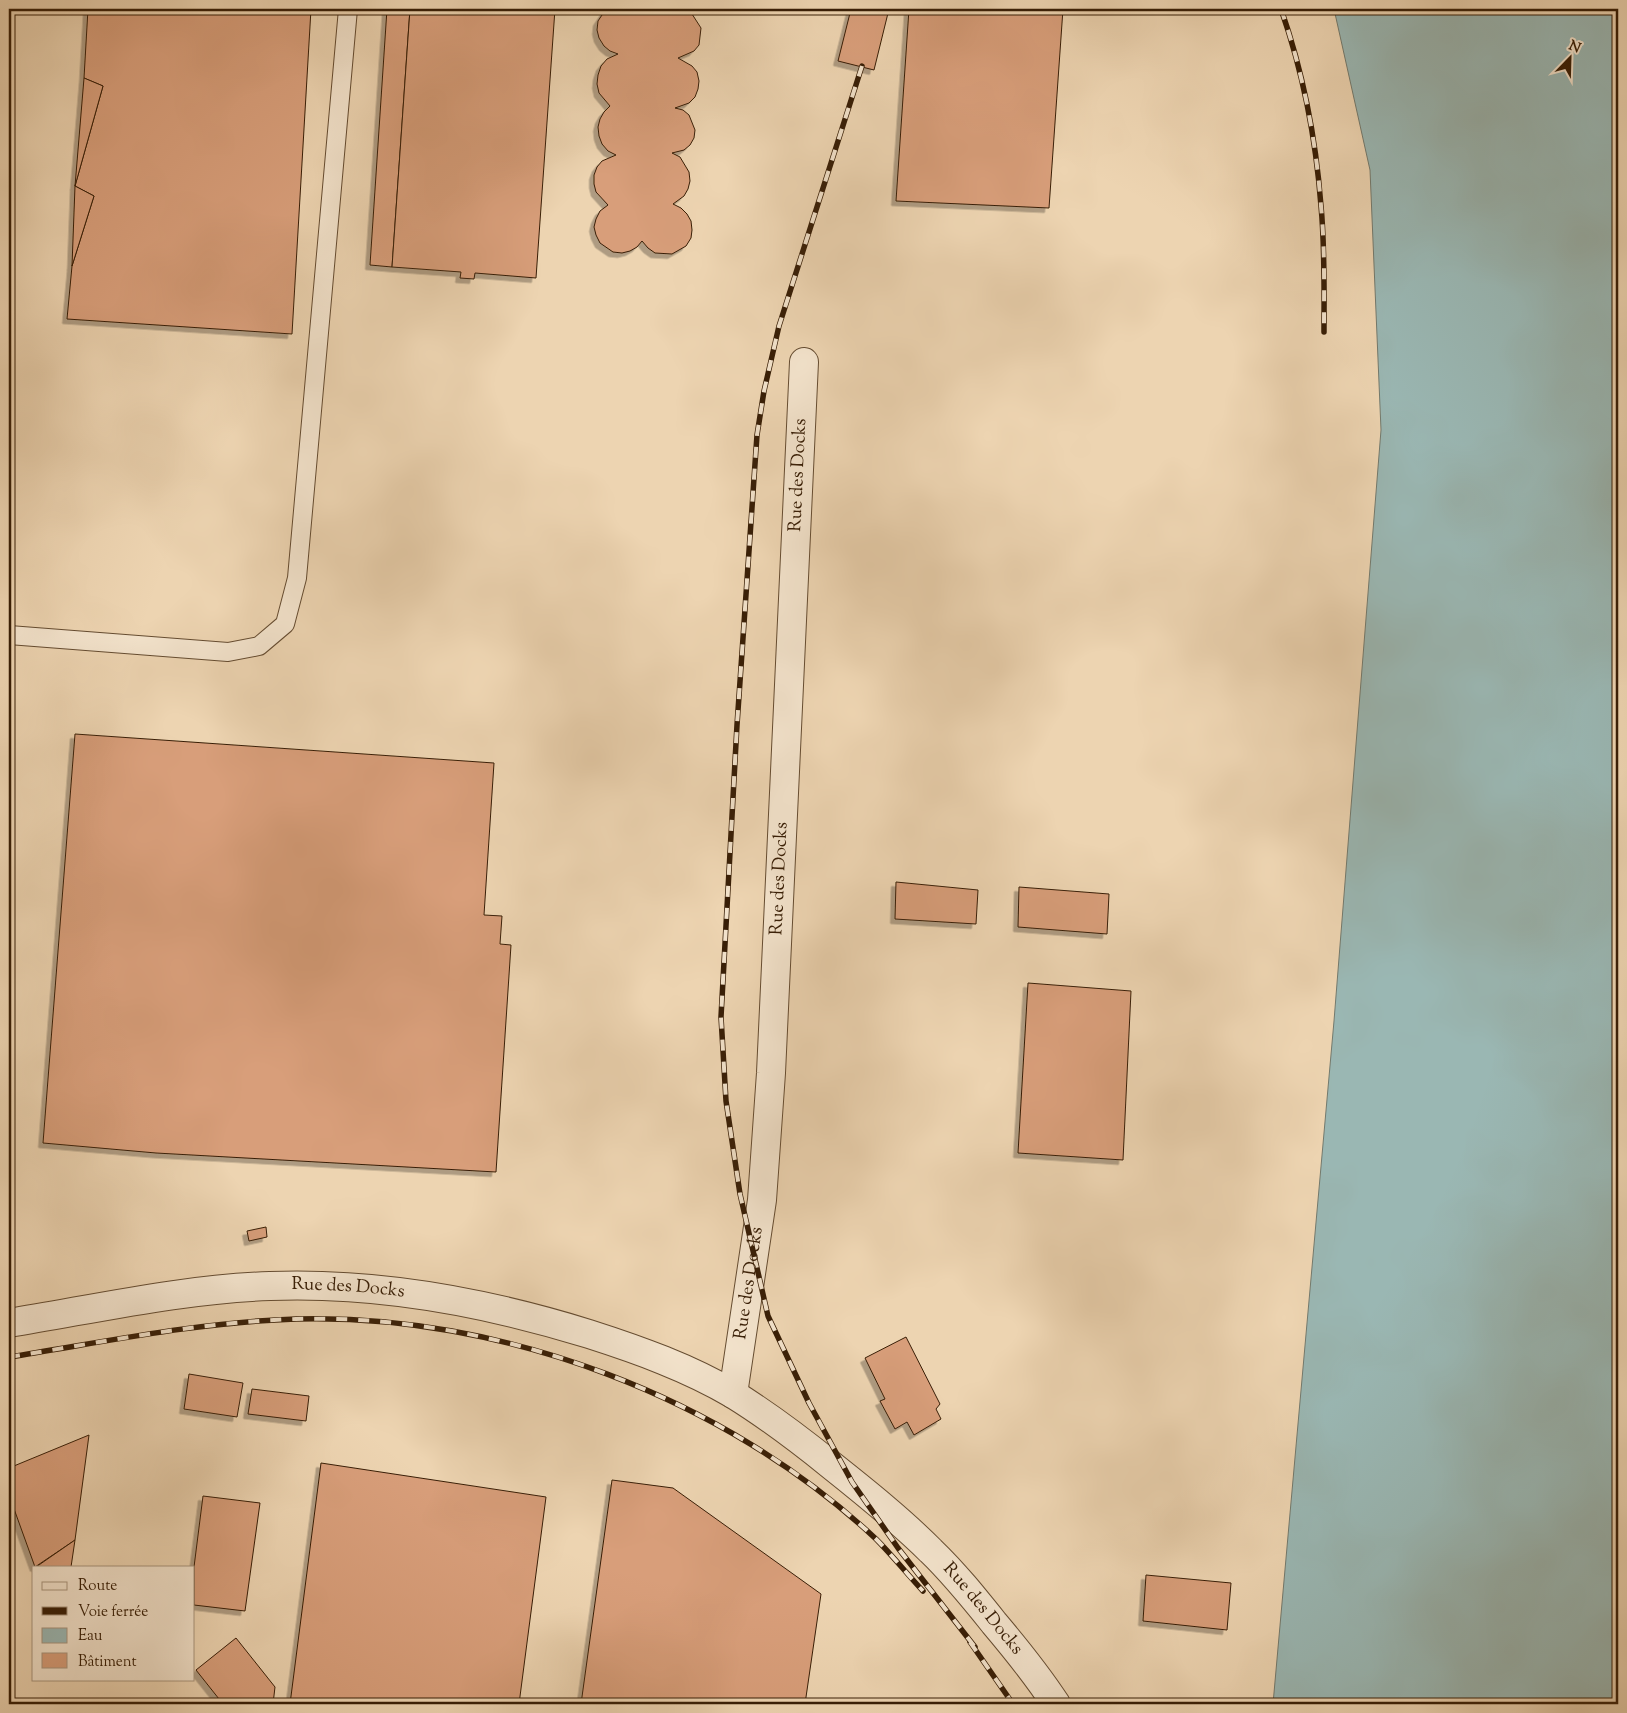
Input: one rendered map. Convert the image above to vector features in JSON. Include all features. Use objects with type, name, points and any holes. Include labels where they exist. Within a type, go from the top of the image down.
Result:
[{"type":"street","name":"Rue des Docks","points":[[733,1394],[762,1200],[771,1073],[804,362]]},
{"type":"street","name":"Rue des Docks","points":[[9,1323],[183,1294],[232,1288],[328,1286],[392,1290],[458,1301],[570,1328],[630,1347],[682,1368],[733,1394],[802,1441],[852,1482],[931,1551],[974,1598],[1038,1676],[1056,1704]]},
{"type":"lane","points":[[9,635],[228,652],[260,646],[285,624],[297,578],[348,9]]},
{"type":"water","points":[[1334,9],[1618,9],[1618,1704],[1273,1704],[1334,1021],[1381,430],[1370,170]]},
{"type":"building","points":[[88,9],[311,9],[292,334],[67,319],[72,266],[94,196],[75,186],[103,86],[84,78]]},
{"type":"building","points":[[387,9],[410,9],[392,267],[370,265]]},
{"type":"building","points":[[410,9],[555,9],[536,278],[475,273],[474,279],[460,278],[461,272],[392,267]]},
{"type":"building","points":[[606,9],[681,9],[692,14],[701,28],[699,45],[694,51],[678,58],[692,66],[697,72],[699,81],[695,97],[689,103],[675,108],[683,110],[689,115],[695,130],[694,138],[690,145],[684,150],[672,153],[680,157],[689,172],[690,181],[684,196],[673,204],[687,214],[691,221],[692,230],[691,238],[686,246],[672,254],[655,253],[642,241],[630,251],[622,253],[613,252],[600,243],[596,235],[594,227],[596,219],[600,211],[608,205],[596,192],[594,175],[602,161],[616,155],[608,151],[602,144],[598,127],[604,112],[610,106],[599,93],[598,75],[601,66],[607,59],[618,54],[604,46],[599,38],[597,30],[598,21]]},
{"type":"building","points":[[851,9],[889,9],[874,70],[838,61]]},
{"type":"building","points":[[909,9],[1063,9],[1049,208],[896,201]]},
{"type":"building","points":[[84,78],[103,86],[75,186]]},
{"type":"building","points":[[75,186],[94,196],[72,266]]},
{"type":"building","points":[[75,734],[494,763],[484,915],[502,916],[500,944],[511,945],[496,1172],[156,1153],[43,1143]]},
{"type":"building","points":[[896,882],[978,890],[976,924],[895,919]]},
{"type":"building","points":[[1019,887],[1109,894],[1107,934],[1018,927]]},
{"type":"building","points":[[1028,983],[1131,991],[1123,1160],[1018,1153]]},
{"type":"building","points":[[266,1227],[267,1237],[249,1241],[247,1231]]},
{"type":"building","points":[[906,1337],[940,1404],[936,1409],[941,1419],[914,1435],[907,1422],[895,1429],[880,1401],[885,1399],[865,1358]]},
{"type":"building","points":[[189,1374],[243,1383],[237,1417],[184,1409]]},
{"type":"building","points":[[252,1389],[309,1396],[306,1421],[248,1414]]},
{"type":"building","points":[[89,1435],[75,1540],[36,1566],[35,1566],[9,1495],[9,1468]]},
{"type":"building","points":[[321,1463],[546,1497],[519,1704],[290,1704]]},
{"type":"building","points":[[612,1480],[673,1488],[821,1594],[805,1704],[581,1704]]},
{"type":"building","points":[[203,1496],[260,1503],[245,1611],[195,1605],[194,1566]]},
{"type":"building","points":[[75,1540],[71,1566],[37,1566]]},
{"type":"building","points":[[1146,1575],[1231,1583],[1227,1630],[1143,1621]]},
{"type":"building","points":[[236,1638],[275,1687],[273,1704],[223,1704],[196,1670]]},
{"type":"railway","points":[[1281,9],[1302,82],[1316,156],[1323,238],[1324,332]]},
{"type":"railway","points":[[862,66],[779,326],[764,391],[757,435],[737,725],[721,1017],[726,1101],[740,1194],[768,1316],[809,1403],[852,1482],[898,1548],[975,1647]]},
{"type":"railway","points":[[9,1357],[188,1328],[296,1319],[374,1321],[452,1331],[530,1349],[607,1374],[681,1406],[751,1444],[816,1489],[876,1539],[923,1591]]},
{"type":"railway","points":[[970,1642],[1013,1704]]}]
